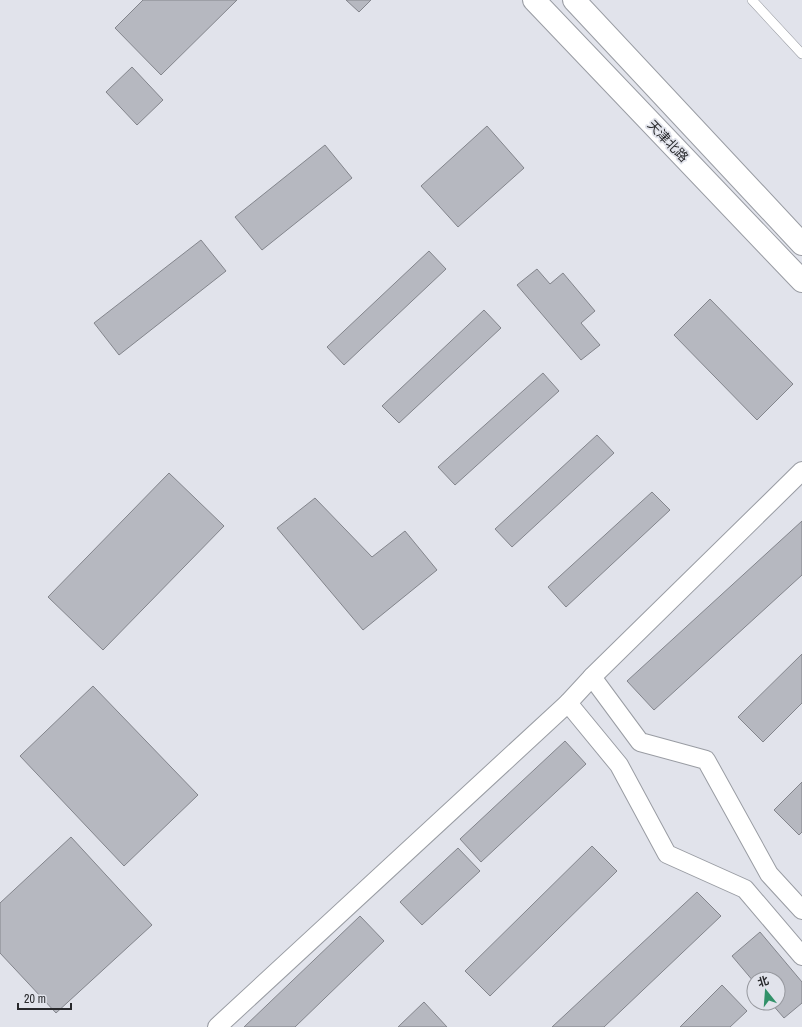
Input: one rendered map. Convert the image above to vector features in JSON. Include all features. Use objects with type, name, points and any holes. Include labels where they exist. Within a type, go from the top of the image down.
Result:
[{"type":"street","name":"天津北路","points":[[534,0],[802,281]]},
{"type":"street","name":"天津北路","points":[[574,0],[802,244]]},
{"type":"street","points":[[217,1027],[568,703],[592,677],[802,471]]},
{"type":"street","points":[[592,677],[640,742],[706,760],[769,874],[802,910]]},
{"type":"street","points":[[568,703],[619,766],[667,854],[745,889],[802,956]]},
{"type":"lane","points":[[752,0],[802,54]]},
{"type":"building","points":[[143,0],[237,0],[161,75],[115,28]]},
{"type":"building","points":[[346,0],[371,0],[359,12]]},
{"type":"building","points":[[132,67],[163,100],[137,125],[106,92]]},
{"type":"building","points":[[487,126],[524,168],[458,227],[421,186]]},
{"type":"building","points":[[325,145],[352,178],[262,250],[235,217]]},
{"type":"building","points":[[201,240],[226,271],[119,355],[94,323]]},
{"type":"building","points":[[429,251],[446,269],[344,365],[327,347]]},
{"type":"building","points":[[537,269],[550,284],[563,273],[595,311],[581,323],[600,345],[581,360],[517,285]]},
{"type":"building","points":[[710,299],[793,384],[757,420],[674,335]]},
{"type":"building","points":[[484,310],[501,328],[399,423],[382,406]]},
{"type":"building","points":[[543,373],[559,391],[455,485],[438,467]]},
{"type":"building","points":[[597,435],[614,453],[512,547],[495,529]]},
{"type":"building","points":[[169,473],[224,526],[103,650],[48,597]]},
{"type":"building","points":[[652,492],[670,510],[566,607],[548,587]]},
{"type":"building","points":[[315,498],[372,557],[405,531],[437,570],[363,630],[277,528]]},
{"type":"building","points":[[802,521],[802,575],[654,710],[627,681]]},
{"type":"building","points":[[802,654],[802,703],[763,742],[738,717]]},
{"type":"building","points":[[93,686],[198,795],[124,866],[20,756]]},
{"type":"building","points":[[565,741],[586,764],[481,862],[460,839]]},
{"type":"building","points":[[802,782],[802,832],[799,835],[774,810]]},
{"type":"building","points":[[71,837],[152,925],[56,1013],[0,953],[0,903]]},
{"type":"building","points":[[592,846],[617,871],[490,996],[465,971]]},
{"type":"building","points":[[458,848],[480,871],[422,925],[400,902]]},
{"type":"building","points":[[697,892],[721,916],[604,1027],[552,1027]]},
{"type":"building","points":[[360,916],[384,941],[295,1027],[244,1027]]},
{"type":"building","points":[[760,932],[802,982],[802,1003],[784,1018],[778,1011],[786,1011],[786,971],[746,971],[746,973],[732,956]]},
{"type":"building","points":[[722,985],[747,1011],[730,1027],[680,1027]]},
{"type":"building","points":[[424,1002],[447,1027],[398,1027]]}]
